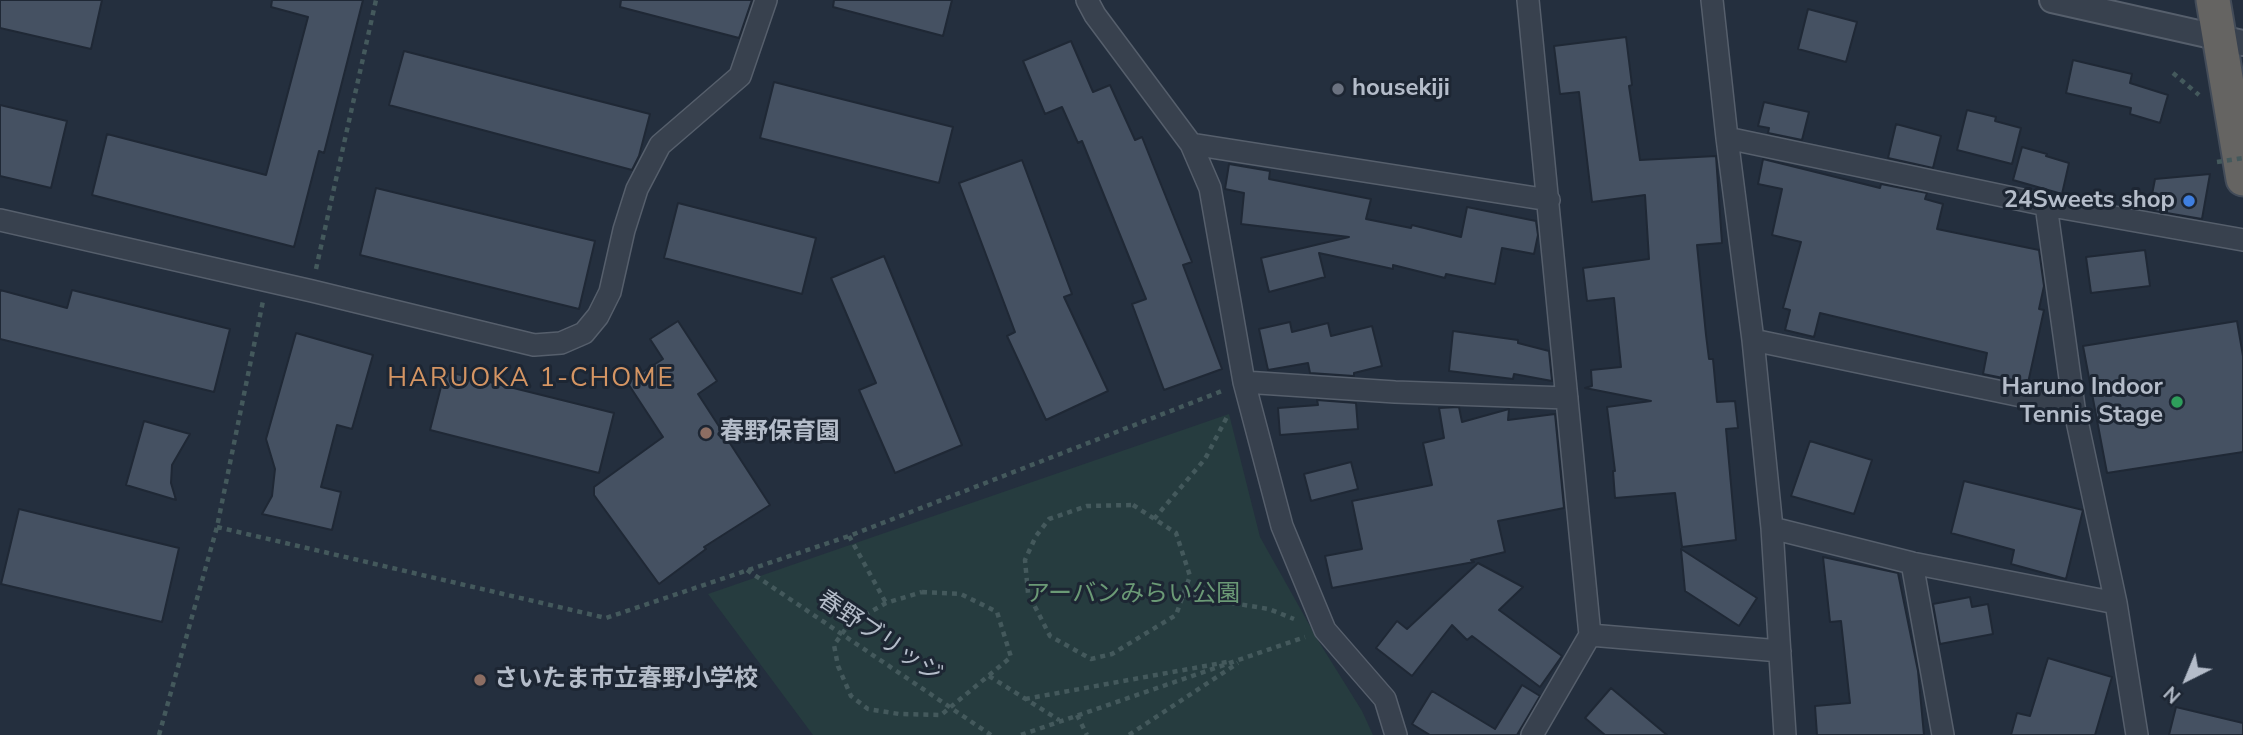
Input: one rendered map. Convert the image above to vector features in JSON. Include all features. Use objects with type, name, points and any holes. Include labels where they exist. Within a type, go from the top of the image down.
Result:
[{"type":"highway","points":[[2213,0],[2232,41],[2230,171]]},
{"type":"street","points":[[0,220],[534,345],[561,343],[584,332],[598,316],[610,292],[637,188],[660,145],[740,76],[766,0]]},
{"type":"street","points":[[1087,0],[1095,15],[1191,144],[1210,188],[1244,382],[1282,526],[1325,630],[1385,699],[1396,735]]},
{"type":"street","points":[[1528,0],[1590,635],[1532,735]]},
{"type":"street","points":[[1712,0],[1753,340],[1772,528],[1785,735]]},
{"type":"street","points":[[2052,0],[2232,41]]},
{"type":"street","points":[[1727,138],[2046,205],[2243,240]]},
{"type":"street","points":[[1191,144],[1549,200]]},
{"type":"street","points":[[2046,205],[2074,407],[2116,603],[2137,735]]},
{"type":"street","points":[[1753,340],[2074,407]]},
{"type":"street","points":[[1244,382],[1567,398]]},
{"type":"street","points":[[1772,528],[1912,563],[2116,603]]},
{"type":"street","points":[[1912,563],[1943,735]]},
{"type":"street","points":[[1590,635],[1780,651]]},
{"type":"path","points":[[312,291],[376,0]]},
{"type":"path","points":[[2230,171],[2243,158]]},
{"type":"path","points":[[159,735],[217,527],[267,282]]},
{"type":"path","points":[[1154,519],[1205,459],[1244,382]]},
{"type":"path","points":[[217,527],[606,618],[849,536],[1244,382]]},
{"type":"path","points":[[1133,505],[1176,533],[1189,576],[1183,596],[1176,615],[1112,654],[1091,659],[1050,636],[1028,593],[1026,560],[1036,536],[1049,519],[1087,506],[1133,505]]},
{"type":"path","points":[[849,536],[886,603]]},
{"type":"path","name":"春野ブリッジ","points":[[747,570],[991,735]]},
{"type":"path","points":[[922,592],[961,594],[997,612],[1011,657],[941,715],[899,714],[868,709],[851,696],[838,666],[834,645],[849,624],[886,603],[922,592]]},
{"type":"path","points":[[1183,596],[1269,609]]},
{"type":"path","points":[[1021,735],[1325,630]]},
{"type":"path","points":[[1024,699],[1245,659]]},
{"type":"path","points":[[1129,735],[1245,659]]},
{"type":"path","points":[[989,676],[1060,721]]},
{"type":"path","points":[[1077,715],[1087,735]]},
{"type":"green space","name":"アーバンみらい公園","points":[[1229,414],[1260,537],[1319,642],[1362,711],[1373,735],[813,735],[708,594]]},
{"type":"building","points":[[0,0],[102,0],[91,49],[0,28]]},
{"type":"building","points":[[272,0],[363,0],[324,153],[319,151],[294,247],[92,195],[107,134],[266,175],[308,17],[271,7]]},
{"type":"building","points":[[621,0],[752,0],[739,38],[620,7]]},
{"type":"building","points":[[834,0],[952,0],[943,36],[833,7]]},
{"type":"building","points":[[1808,9],[1857,22],[1846,62],[1798,49]]},
{"type":"building","points":[[1626,37],[1632,85],[1629,86],[1640,160],[1716,156],[1722,243],[1697,245],[1709,359],[1713,359],[1717,402],[1735,401],[1738,428],[1726,429],[1736,540],[1682,547],[1675,493],[1615,498],[1615,471],[1607,407],[1651,401],[1585,388],[1592,386],[1591,370],[1621,367],[1614,298],[1587,301],[1583,268],[1649,259],[1645,195],[1592,202],[1579,92],[1560,94],[1554,46]]},
{"type":"building","points":[[1071,41],[1093,92],[1110,85],[1135,140],[1142,137],[1192,262],[1183,265],[1222,369],[1164,390],[1132,304],[1146,299],[1082,141],[1078,143],[1062,107],[1045,114],[1023,61]]},
{"type":"building","points":[[404,51],[650,114],[639,156],[632,170],[389,105]]},
{"type":"building","points":[[2073,60],[2132,74],[2130,83],[2168,95],[2160,123],[2130,114],[2131,108],[2066,93]]},
{"type":"building","points":[[774,82],[953,127],[939,183],[760,138]]},
{"type":"building","points":[[1764,102],[1809,112],[1802,140],[1768,133],[1769,128],[1758,126]]},
{"type":"building","points":[[0,105],[67,121],[51,188],[0,176]]},
{"type":"building","points":[[1967,110],[1996,117],[1995,121],[2021,128],[2012,164],[1957,150]]},
{"type":"building","points":[[1896,124],[1941,136],[1933,168],[1888,158]]},
{"type":"building","points":[[2022,147],[2069,163],[2062,194],[2013,180]]},
{"type":"building","points":[[1763,159],[1880,188],[1881,184],[1927,193],[1925,199],[1943,204],[1937,229],[2039,250],[2044,286],[2039,309],[2044,310],[2028,383],[1983,374],[1987,353],[1820,313],[1814,337],[1785,330],[1790,310],[1783,308],[1801,242],[1772,235],[1782,189],[1758,184]]},
{"type":"building","points":[[1022,160],[1072,294],[1064,297],[1108,391],[1046,420],[1007,336],[1015,332],[959,183]]},
{"type":"building","points":[[1229,164],[1270,171],[1269,179],[1371,199],[1366,219],[1411,228],[1412,225],[1461,237],[1467,207],[1536,221],[1538,235],[1534,254],[1502,248],[1495,284],[1446,274],[1445,278],[1393,265],[1393,269],[1319,253],[1325,277],[1269,292],[1261,258],[1349,237],[1241,224],[1244,193],[1225,189]]},
{"type":"building","points":[[2210,174],[2202,219],[2149,210],[2155,179]]},
{"type":"building","points":[[376,188],[595,241],[579,309],[360,255]]},
{"type":"building","points":[[678,203],[816,238],[802,294],[664,258]]},
{"type":"building","points":[[2145,250],[2150,286],[2091,293],[2086,257]]},
{"type":"building","points":[[884,256],[962,445],[895,473],[859,390],[876,383],[831,278]]},
{"type":"building","points":[[0,290],[67,308],[72,290],[230,329],[214,392],[0,339]]},
{"type":"building","points":[[678,321],[717,381],[698,394],[770,505],[704,547],[706,549],[659,584],[594,495],[594,487],[663,437],[627,382],[663,359],[650,339]]},
{"type":"building","points":[[2237,321],[2243,356],[2243,452],[2107,473],[2083,346]]},
{"type":"building","points":[[1290,322],[1292,332],[1328,323],[1331,336],[1372,326],[1382,366],[1354,373],[1354,376],[1310,373],[1308,363],[1268,370],[1259,329]]},
{"type":"building","points":[[1453,331],[1518,340],[1518,343],[1549,351],[1552,381],[1514,374],[1513,379],[1449,371]]},
{"type":"building","points":[[296,333],[373,355],[352,429],[337,425],[321,487],[341,492],[332,530],[262,514],[272,496],[275,469],[266,439]]},
{"type":"building","points":[[445,371],[614,413],[599,473],[430,430]]},
{"type":"building","points":[[1317,400],[1356,403],[1358,429],[1280,435],[1278,408],[1318,405]]},
{"type":"building","points":[[1459,407],[1462,422],[1509,409],[1508,420],[1555,414],[1564,508],[1498,521],[1505,552],[1471,560],[1474,562],[1332,588],[1325,556],[1362,549],[1352,501],[1432,485],[1423,443],[1444,438],[1439,408]]},
{"type":"building","points":[[144,421],[190,434],[172,465],[171,483],[176,500],[126,485]]},
{"type":"building","points":[[1810,441],[1872,460],[1854,514],[1791,496]]},
{"type":"building","points":[[1351,462],[1358,489],[1311,501],[1304,474]]},
{"type":"building","points":[[1964,481],[2083,510],[2066,579],[2011,564],[2014,550],[1951,533]]},
{"type":"building","points":[[19,509],[179,548],[162,622],[1,584]]},
{"type":"building","points":[[1681,549],[1757,598],[1739,626],[1685,591]]},
{"type":"building","points":[[1823,557],[1898,573],[1918,671],[1924,735],[1817,735],[1815,706],[1850,703],[1841,621],[1830,622]]},
{"type":"building","points":[[1478,563],[1523,587],[1499,610],[1562,656],[1540,687],[1472,636],[1467,640],[1452,625],[1412,676],[1376,648],[1397,621],[1407,629]]},
{"type":"building","points":[[1970,597],[1972,607],[1988,604],[1993,634],[1940,644],[1933,604]]},
{"type":"building","points":[[2048,658],[2112,677],[2095,735],[2011,735],[2017,713],[2030,716]]},
{"type":"building","points":[[1522,685],[1540,696],[1517,735],[1430,735],[1412,724],[1432,691],[1495,729]]},
{"type":"building","points":[[1611,688],[1667,735],[1605,735],[1585,718]]},
{"type":"building","points":[[2176,707],[2243,723],[2243,735],[2169,735]]},
{"type":"place","name":"housekiji","points":[[1338,89]]},
{"type":"place","name":"24Sweets shop","points":[[2189,201]]},
{"type":"place","name":"Haruno Indoor Tennis Stage","points":[[2177,402]]},
{"type":"place","name":"春野保育園","points":[[706,433]]},
{"type":"place","name":"さいたま市立春野小学校","points":[[480,680]]},
{"type":"district","name":"HARUOKA 1-CHOME","points":[[531,380]]}]
